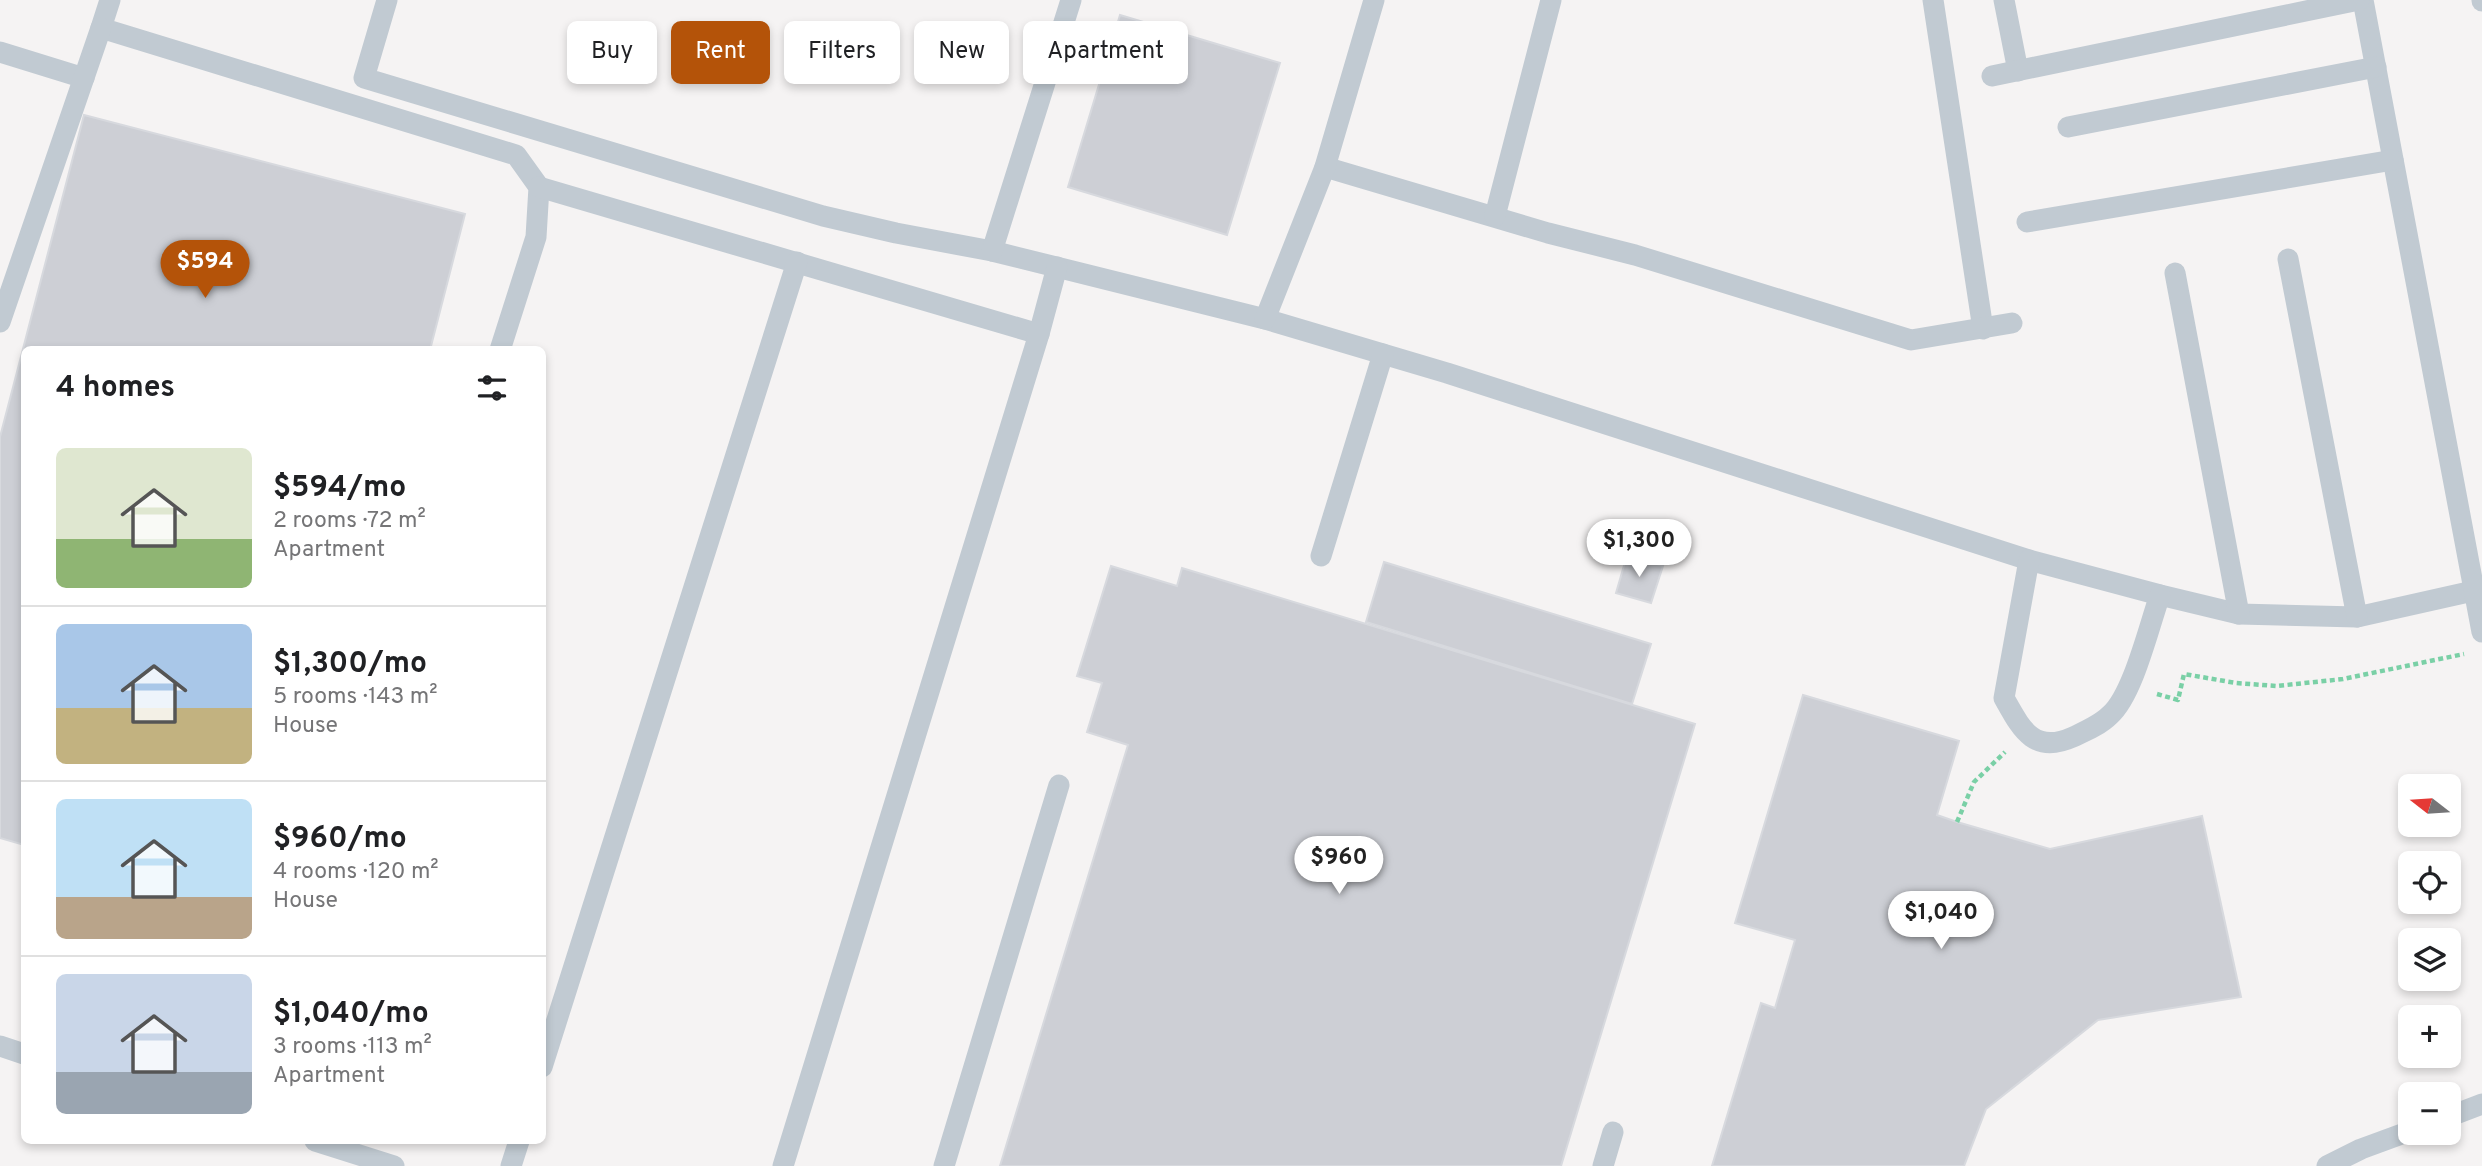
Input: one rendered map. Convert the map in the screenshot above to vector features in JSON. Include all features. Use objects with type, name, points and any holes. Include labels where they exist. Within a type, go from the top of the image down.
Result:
[{"type":"lane","points":[[0,322],[110,0]]},
{"type":"lane","points":[[387,0],[364,78],[823,216],[992,251],[1265,319],[1383,354],[2029,560],[2239,614],[2357,617],[2478,590]]},
{"type":"lane","points":[[992,251],[1071,0]]},
{"type":"lane","points":[[1265,319],[1325,167],[1374,0]]},
{"type":"lane","points":[[1495,216],[1551,0]]},
{"type":"lane","points":[[1933,0],[1983,328]]},
{"type":"lane","points":[[2004,0],[2018,71]]},
{"type":"lane","points":[[1992,76],[2361,0],[2478,590],[2482,632]]},
{"type":"lane","points":[[101,28],[516,155],[539,187],[1039,334]]},
{"type":"lane","points":[[0,52],[84,78]]},
{"type":"lane","points":[[2068,127],[2376,66]]},
{"type":"lane","points":[[2027,222],[2393,160]]},
{"type":"lane","points":[[1325,167],[1548,233],[1635,255],[1911,340],[2012,323]]},
{"type":"lane","points":[[501,346],[536,237],[539,187]]},
{"type":"lane","points":[[2288,259],[2357,617]]},
{"type":"lane","points":[[546,1054],[797,262]]},
{"type":"lane","points":[[783,1166],[1039,334],[1057,267]]},
{"type":"lane","points":[[2175,273],[2239,614]]},
{"type":"lane","points":[[1321,555],[1383,354]]},
{"type":"lane","points":[[2029,560],[2004,698],[2024,734],[2039,742],[2064,741],[2091,729],[2112,715],[2129,686],[2160,595]]},
{"type":"lane","points":[[944,1166],[1059,785]]},
{"type":"lane","points":[[0,1046],[21,1053]]},
{"type":"lane","points":[[2461,1111],[2482,1104]]},
{"type":"lane","points":[[1603,1166],[1613,1132]]},
{"type":"lane","points":[[2327,1166],[2361,1149],[2398,1135]]},
{"type":"lane","points":[[324,1144],[394,1166]]},
{"type":"lane","points":[[511,1166],[518,1144]]},
{"type":"path","points":[[2129,686],[2178,700],[2185,674],[2236,683],[2277,686],[2343,679],[2470,653]]},
{"type":"path","points":[[1957,822],[1974,782],[2024,734]]},
{"type":"building","points":[[1120,15],[1140,21],[1118,21]]},
{"type":"building","points":[[1188,35],[1280,63],[1227,235],[1068,187],[1099,84],[1188,84]]},
{"type":"building","points":[[84,115],[465,214],[431,346],[24,346]]},
{"type":"building","points":[[21,356],[21,844],[0,838],[0,437]]},
{"type":"building","points":[[1627,555],[1663,566],[1651,603],[1616,593]]},
{"type":"building","points":[[1384,562],[1651,644],[1632,704],[1366,622]]},
{"type":"building","points":[[1111,566],[1177,586],[1182,568],[1695,724],[1561,1166],[1000,1166],[1128,745],[1087,732],[1102,683],[1077,676]]},
{"type":"building","points":[[1803,695],[1959,741],[1937,815],[1957,822],[2050,849],[2202,816],[2241,997],[2098,1020],[1986,1109],[1964,1166],[1712,1166],[1761,1003],[1775,1008],[1795,940],[1735,923]]}]
